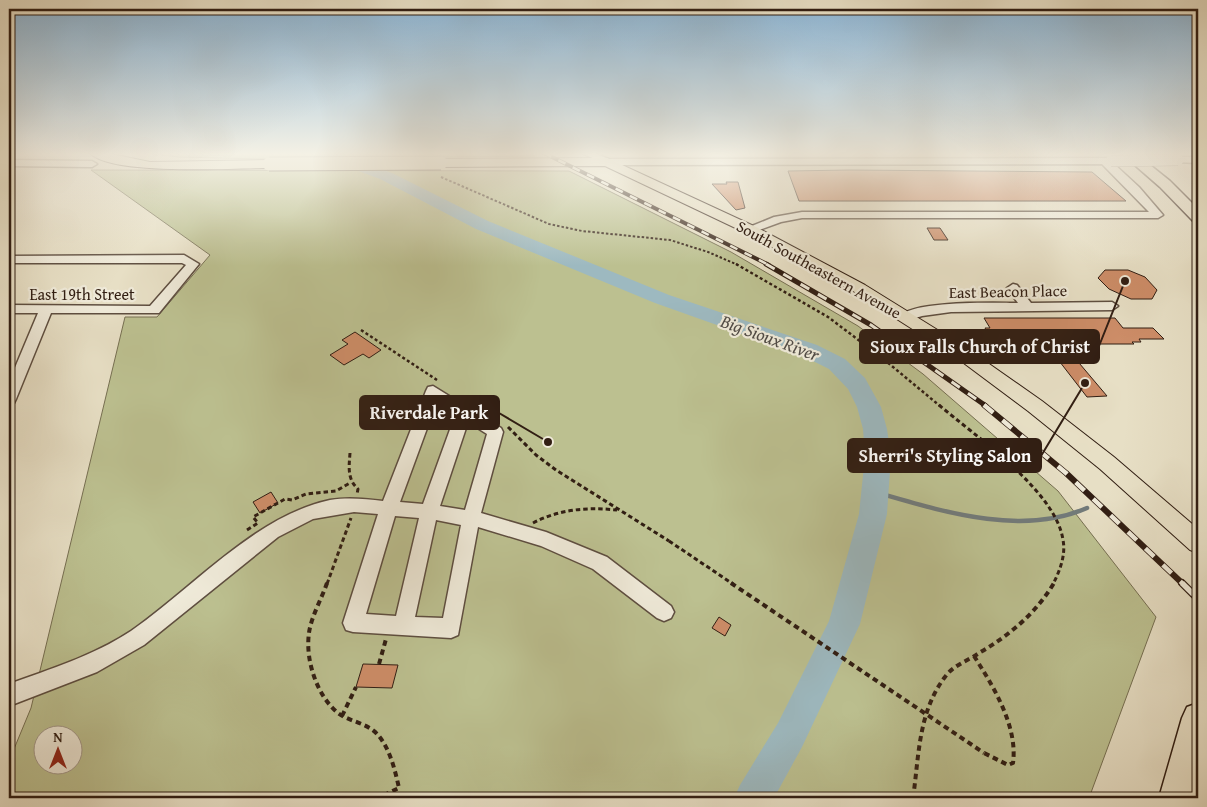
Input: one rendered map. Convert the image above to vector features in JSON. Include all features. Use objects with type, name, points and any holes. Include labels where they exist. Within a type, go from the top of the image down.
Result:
[{"type":"highway","points":[[1171,191],[1198,218]]},
{"type":"highway","points":[[1176,798],[1198,718]]},
{"type":"main road","name":"South Southeastern Avenue","points":[[668,191],[751,230],[859,288],[906,317],[994,376],[1069,432],[1157,505],[1198,543]]},
{"type":"street","points":[[751,230],[778,219],[802,215],[1158,215],[1137,191]]},
{"type":"street","name":"East 19th Street","points":[[9,259],[184,260],[192,262],[191,268],[154,310],[9,309]]},
{"type":"street","points":[[1013,288],[1028,308]]},
{"type":"street","name":"East Beacon Place","points":[[906,317],[935,309],[1112,306]]},
{"type":"street","points":[[9,399],[46,310]]},
{"type":"street","points":[[433,391],[464,411],[495,432],[471,519],[451,628],[354,623],[389,508],[433,391]]},
{"type":"street","points":[[397,626],[429,512],[464,411]]},
{"type":"street","points":[[14,694],[90,665],[137,638],[272,532],[310,513],[354,505],[429,512],[471,519],[546,540],[600,562],[664,612]]},
{"type":"path","points":[[479,191],[526,216],[557,227],[583,232],[668,240],[707,252],[741,267],[829,318],[904,375],[1018,472],[1050,510],[1062,531],[1064,550],[1060,567],[1042,603],[1002,639],[954,666],[932,697],[919,739],[917,776],[913,798]]},
{"type":"path","points":[[517,433],[540,459],[669,541],[984,753],[1008,765],[1013,763],[1015,750],[1004,714],[988,677],[974,656]]},
{"type":"path","points":[[350,453],[348,476],[350,482],[358,489],[308,633],[312,673],[332,708],[342,716],[374,730],[394,763],[399,788],[380,798]]},
{"type":"path","points":[[519,531],[541,518],[572,509],[619,510]]},
{"type":"path","points":[[379,664],[397,626]]},
{"type":"path","points":[[342,716],[351,701],[356,687]]},
{"type":"green space","points":[[120,191],[608,191],[731,252],[858,326],[923,374],[1058,491],[1156,617],[1089,798],[9,798],[9,761],[31,708],[125,317],[157,317],[210,255]]},
{"type":"building","points":[[718,191],[740,191],[745,208],[736,210]]},
{"type":"building","points":[[795,191],[1114,191],[1126,201],[799,201]]},
{"type":"building","points":[[927,228],[940,228],[948,240],[934,240]]},
{"type":"building","points":[[1105,270],[1128,270],[1145,277],[1157,290],[1152,299],[1131,299],[1109,289],[1098,278]]},
{"type":"building","points":[[984,318],[1115,318],[1123,328],[1153,328],[1164,339],[1139,339],[1141,342],[1132,342],[1134,344],[1063,344],[1107,396],[1087,397],[1046,344],[993,343],[985,328],[990,328]]},
{"type":"building","points":[[355,332],[381,350],[369,358],[363,354],[344,365],[330,355],[348,344],[342,340]]},
{"type":"building","points":[[271,492],[278,503],[260,513],[253,502]]},
{"type":"building","points":[[719,617],[731,625],[725,636],[712,628]]},
{"type":"building","points":[[363,664],[398,665],[392,688],[356,687]]},
{"type":"waterway","name":"Big Sioux River","points":[[415,191],[482,225],[662,299],[809,350],[837,364],[857,384],[869,407],[875,429],[878,456],[873,514],[844,624],[790,735],[753,798]]},
{"type":"waterway","points":[[875,492],[954,513],[1008,521],[1062,516],[1087,508]]},
{"type":"railway","points":[[620,191],[769,265]]},
{"type":"railway","points":[[766,264],[871,325],[986,406]]},
{"type":"railway","points":[[984,405],[1066,473],[1183,584]]},
{"type":"railway","points":[[1183,584],[1198,599]]},
{"type":"place","name":"Sioux Falls Church of Christ","points":[[1125,281]]},
{"type":"place","name":"Sherri's Styling Salon","points":[[1085,383]]},
{"type":"place","name":"Riverdale Park","points":[[548,442]]}]
